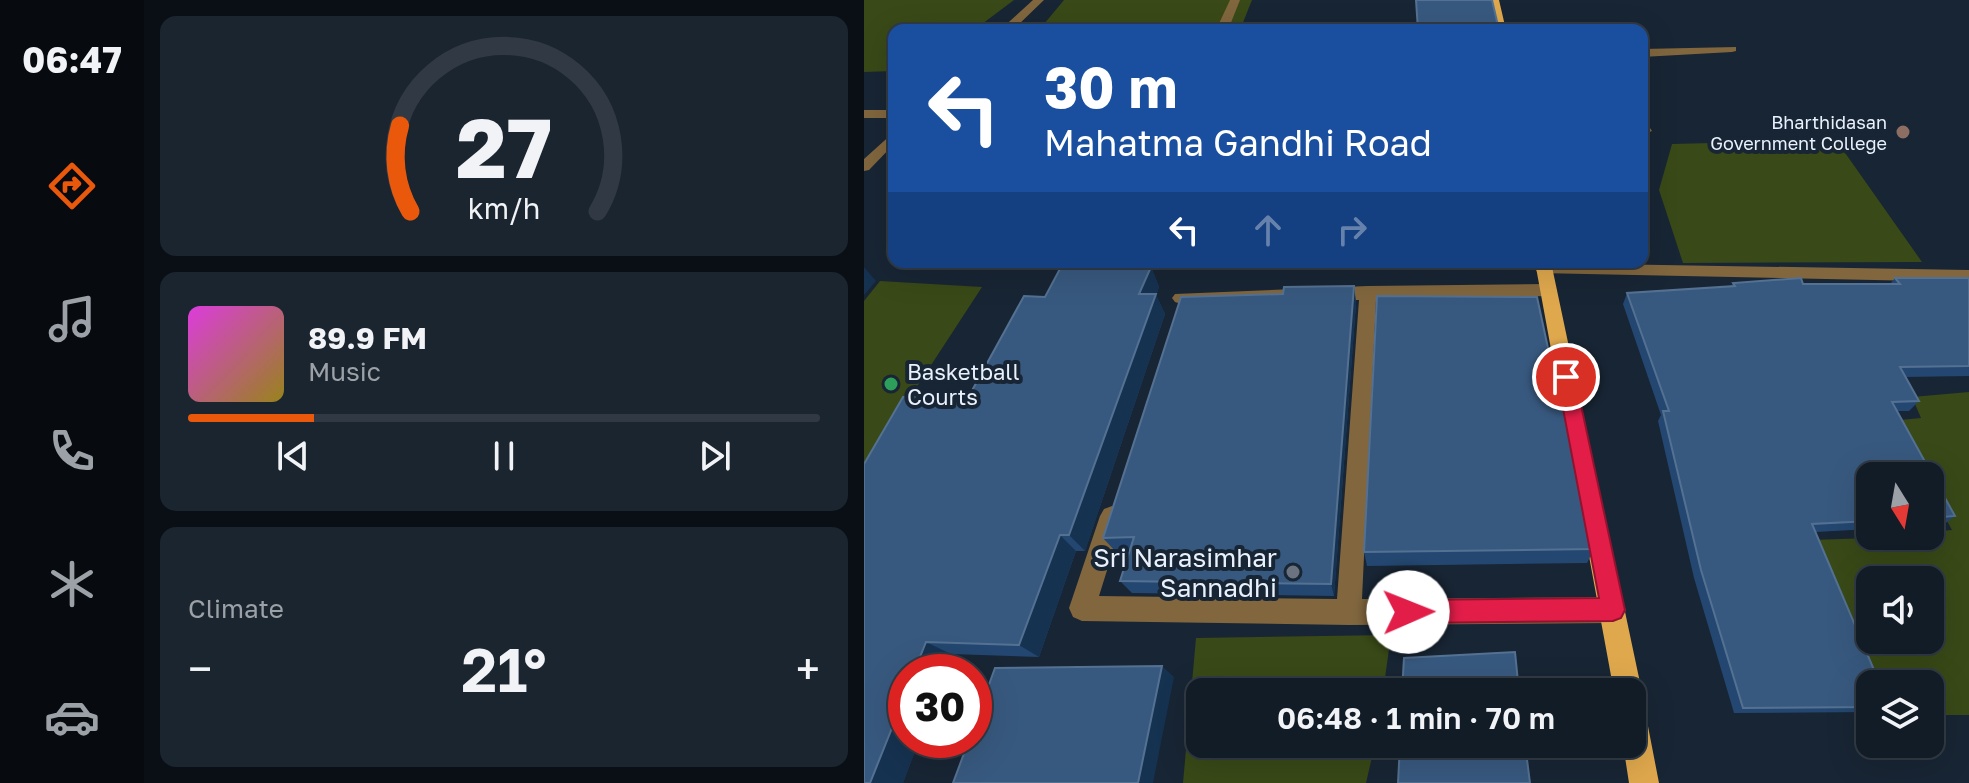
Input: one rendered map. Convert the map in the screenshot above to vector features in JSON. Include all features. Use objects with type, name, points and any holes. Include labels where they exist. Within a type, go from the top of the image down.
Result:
[{"type":"main road","points":[[1494,0],[1499,24]]},
{"type":"main road","points":[[1545,273],[1625,678]]},
{"type":"main road","points":[[1640,758],[1644,783]]},
{"type":"street","points":[[1013,24],[1039,0]]},
{"type":"street","points":[[1225,24],[1235,0]]},
{"type":"street","points":[[1648,53],[1732,49]]},
{"type":"street","points":[[864,114],[888,114]]},
{"type":"street","points":[[864,167],[888,142]]},
{"type":"street","points":[[1177,312],[1181,297],[1368,292],[1545,273],[1969,276]]},
{"type":"street","points":[[1349,612],[1368,292]]},
{"type":"street","points":[[1120,490],[1082,608],[1349,612],[1613,610]]},
{"type":"green space","points":[[864,0],[1014,0],[982,24],[888,24],[888,71],[864,72]]},
{"type":"green space","points":[[1064,0],[1252,0],[1242,24],[1044,24]]},
{"type":"green space","points":[[1836,140],[1922,262],[1683,263],[1659,190],[1672,144]]},
{"type":"green space","name":"Basketball Courts","points":[[880,281],[982,287],[864,468],[864,301]]},
{"type":"green space","points":[[1969,392],[1969,715],[1944,715],[1944,670],[1864,670],[1858,654],[1944,654],[1944,566],[1856,566],[1856,650],[1811,540],[1856,538],[1856,550],[1944,550],[1944,531],[1952,530],[1944,516],[1944,462],[1920,462],[1890,421],[1921,418],[1912,397]]},
{"type":"green space","points":[[1391,635],[1385,678],[1192,678],[1196,638]]},
{"type":"green space","points":[[1186,750],[1186,758],[1372,758],[1366,783],[1183,783]]},
{"type":"building","points":[[1416,0],[1492,0],[1498,24],[1418,24]]},
{"type":"building","points":[[1060,268],[1151,268],[1139,294],[1156,294],[1069,535],[1060,535],[1019,645],[926,642],[921,654],[888,654],[888,738],[870,783],[864,783],[864,464],[903,397],[969,396],[1024,296],[1045,297]]},
{"type":"building","points":[[1801,278],[1803,284],[1900,284],[1895,278],[1969,278],[1969,366],[1900,367],[1919,401],[1892,402],[1925,462],[1856,462],[1856,522],[1812,524],[1856,628],[1856,654],[1867,654],[1874,670],[1856,670],[1856,707],[1743,708],[1701,570],[1663,411],[1669,411],[1627,293],[1735,286],[1733,283]]},
{"type":"building","points":[[1354,286],[1331,584],[1120,581],[1134,537],[1103,538],[1181,297],[1283,294],[1284,287]]},
{"type":"building","points":[[1377,296],[1537,297],[1554,376],[1561,376],[1594,549],[1364,552]]},
{"type":"building","points":[[1944,496],[1955,516],[1944,517]]},
{"type":"building","points":[[1515,652],[1518,678],[1403,678],[1404,658]]},
{"type":"building","points":[[1162,666],[1138,783],[953,783],[962,758],[992,758],[992,676],[995,668]]},
{"type":"building","points":[[1399,758],[1527,758],[1530,783],[1398,783]]},
{"type":"place","name":"Bharthidasan Government College","points":[[1903,132]]},
{"type":"place","name":"Basketball Courts","points":[[891,384]]},
{"type":"place","name":"Sri Narasimhar Sannadhi","points":[[1293,572]]},
{"type":"route","points":[[1408,612],[1613,610],[1566,377]]}]
